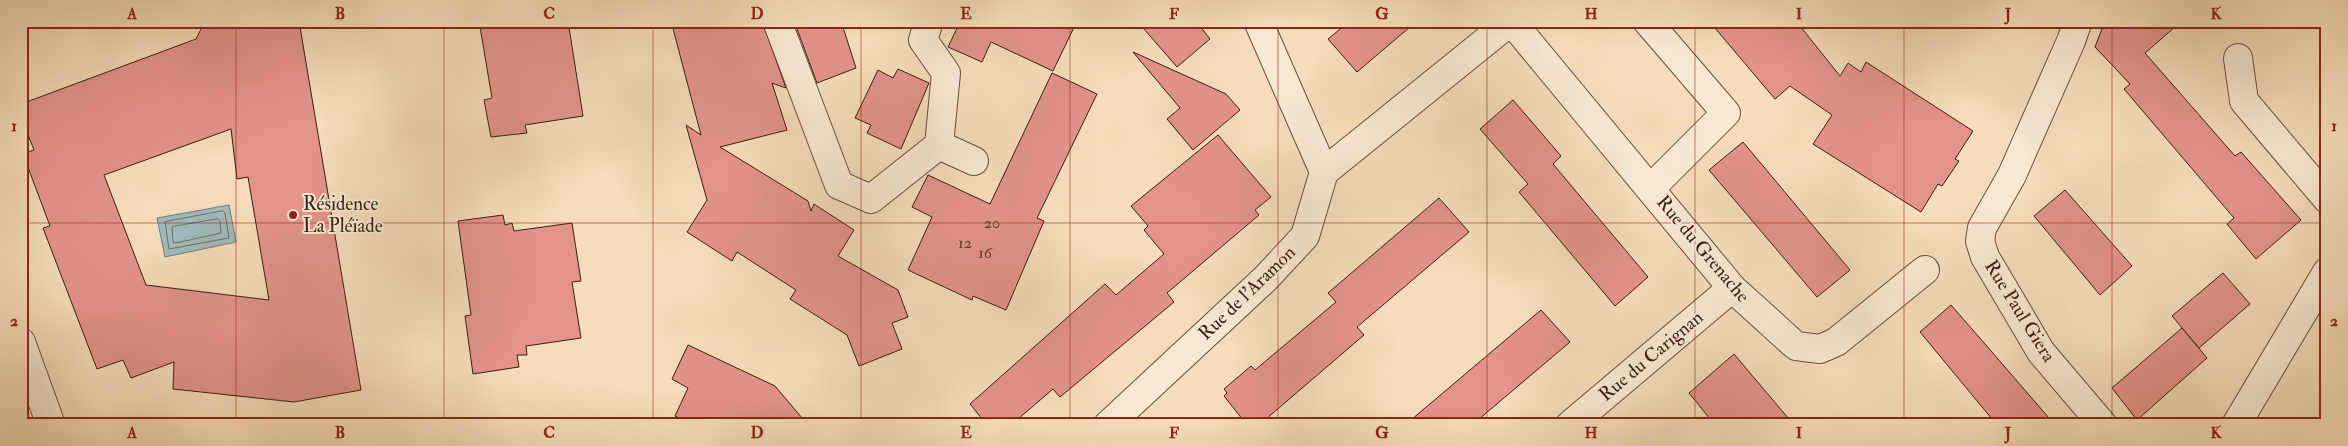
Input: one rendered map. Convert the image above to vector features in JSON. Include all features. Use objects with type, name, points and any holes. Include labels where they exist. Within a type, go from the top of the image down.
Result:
[{"type":"street","points":[[777,21],[839,185],[871,199],[939,145],[946,73],[923,40],[929,21]]},
{"type":"street","points":[[1258,21],[1324,172]]},
{"type":"street","name":"Rue du Grenache","points":[[1324,172],[1511,21],[1732,288],[1796,346],[1820,349],[1836,342],[1925,270]]},
{"type":"street","name":"Rue du Grenache","points":[[1647,21],[1726,113],[1651,188]]},
{"type":"street","name":"Rue Paul Giera","points":[[2078,21],[2012,175],[1982,228],[1980,241],[1986,257],[2041,352],[2103,425]]},
{"type":"street","points":[[2238,58],[2244,102],[2327,199]]},
{"type":"street","points":[[939,145],[974,161]]},
{"type":"street","name":"Rue de l'Aramon","points":[[1108,425],[1266,278],[1305,236],[1324,172]]},
{"type":"street","points":[[2236,425],[2327,272]]},
{"type":"street","name":"Rue du Carignan","points":[[1570,425],[1732,288]]},
{"type":"street","points":[[21,342],[52,425]]},
{"type":"water","points":[[229,205],[236,242],[165,257],[157,218]]},
{"type":"building","name":"Résidence La Pléïade","points":[[212,21],[299,21],[361,390],[294,402],[173,389],[174,362],[131,378],[123,360],[97,369],[43,228],[50,226],[23,154],[34,150],[21,117],[21,104],[196,39],[202,27]],"holes":[[[231,129],[237,179],[248,177],[269,300],[146,285],[104,175]]]},
{"type":"building","points":[[479,21],[568,21],[583,116],[525,125],[527,133],[491,137],[484,100],[492,98]]},
{"type":"building","points":[[671,21],[762,21],[786,88],[772,83],[787,130],[720,147],[808,201],[811,211],[814,204],[854,230],[838,256],[898,290],[908,317],[892,323],[902,349],[859,366],[847,335],[790,299],[796,290],[737,252],[732,261],[687,232],[707,200],[686,125],[701,135]]},
{"type":"building","points":[[794,21],[841,21],[856,68],[817,83]]},
{"type":"building","points":[[948,21],[1077,21],[1053,71],[991,42],[982,62],[948,47],[958,26]]},
{"type":"building","points":[[1137,21],[1196,21],[1210,39],[1177,67]]},
{"type":"building","points":[[1350,21],[1417,21],[1357,72],[1328,39]]},
{"type":"building","points":[[1709,21],[1796,21],[1840,76],[1848,63],[1861,72],[1866,62],[1973,131],[1955,159],[1959,161],[1942,186],[1938,184],[1921,212],[1813,144],[1832,115],[1790,86],[1775,99]]},
{"type":"building","points":[[2105,21],[2182,21],[2145,53],[2235,156],[2241,152],[2301,220],[2256,259],[2227,224],[2234,218],[2124,89],[2130,84],[2095,47]]},
{"type":"building","points":[[1133,52],[1226,94],[1240,110],[1193,150],[1167,119],[1180,108]]},
{"type":"building","points":[[898,69],[929,83],[901,149],[867,133],[871,125],[855,118],[878,70],[893,78]]},
{"type":"building","points":[[1052,73],[1097,94],[1037,218],[1044,221],[1006,310],[973,296],[972,300],[908,270],[932,217],[912,207],[928,175],[990,204]]},
{"type":"building","points":[[1513,100],[1561,156],[1553,164],[1648,277],[1615,306],[1519,192],[1528,184],[1480,129]]},
{"type":"building","points":[[1218,135],[1271,197],[1255,210],[1259,215],[1167,293],[1174,302],[1060,397],[1053,389],[1011,425],[987,425],[970,404],[1105,284],[1116,295],[1164,254],[1144,230],[1148,226],[1131,206]]},
{"type":"building","points":[[1743,142],[1850,270],[1817,297],[1709,170]]},
{"type":"building","points":[[2065,190],[2132,266],[2100,295],[2034,216]]},
{"type":"building","points":[[1439,198],[1469,232],[1357,327],[1364,335],[1259,425],[1247,425],[1224,396],[1227,393],[1224,389],[1251,366],[1255,370],[1336,302],[1328,293]]},
{"type":"building","points":[[503,215],[505,225],[512,223],[514,231],[572,223],[581,281],[572,282],[581,338],[526,346],[527,355],[517,355],[519,367],[473,374],[465,316],[471,315],[458,221]]},
{"type":"building","points":[[2223,273],[2250,304],[2199,348],[2172,316]]},
{"type":"building","points":[[1951,305],[2055,425],[1997,425],[1920,332]]},
{"type":"building","points":[[1541,310],[1570,342],[1472,425],[1405,425]]},
{"type":"building","points":[[2182,328],[2207,358],[2137,420],[2112,388]]},
{"type":"building","points":[[688,345],[775,386],[808,425],[693,425],[675,416],[688,388],[672,379]]},
{"type":"building","points":[[1734,354],[1794,425],[1715,425],[1689,393]]},
{"type":"place","name":"Résidence La Pléïade","points":[[293,215]]}]
